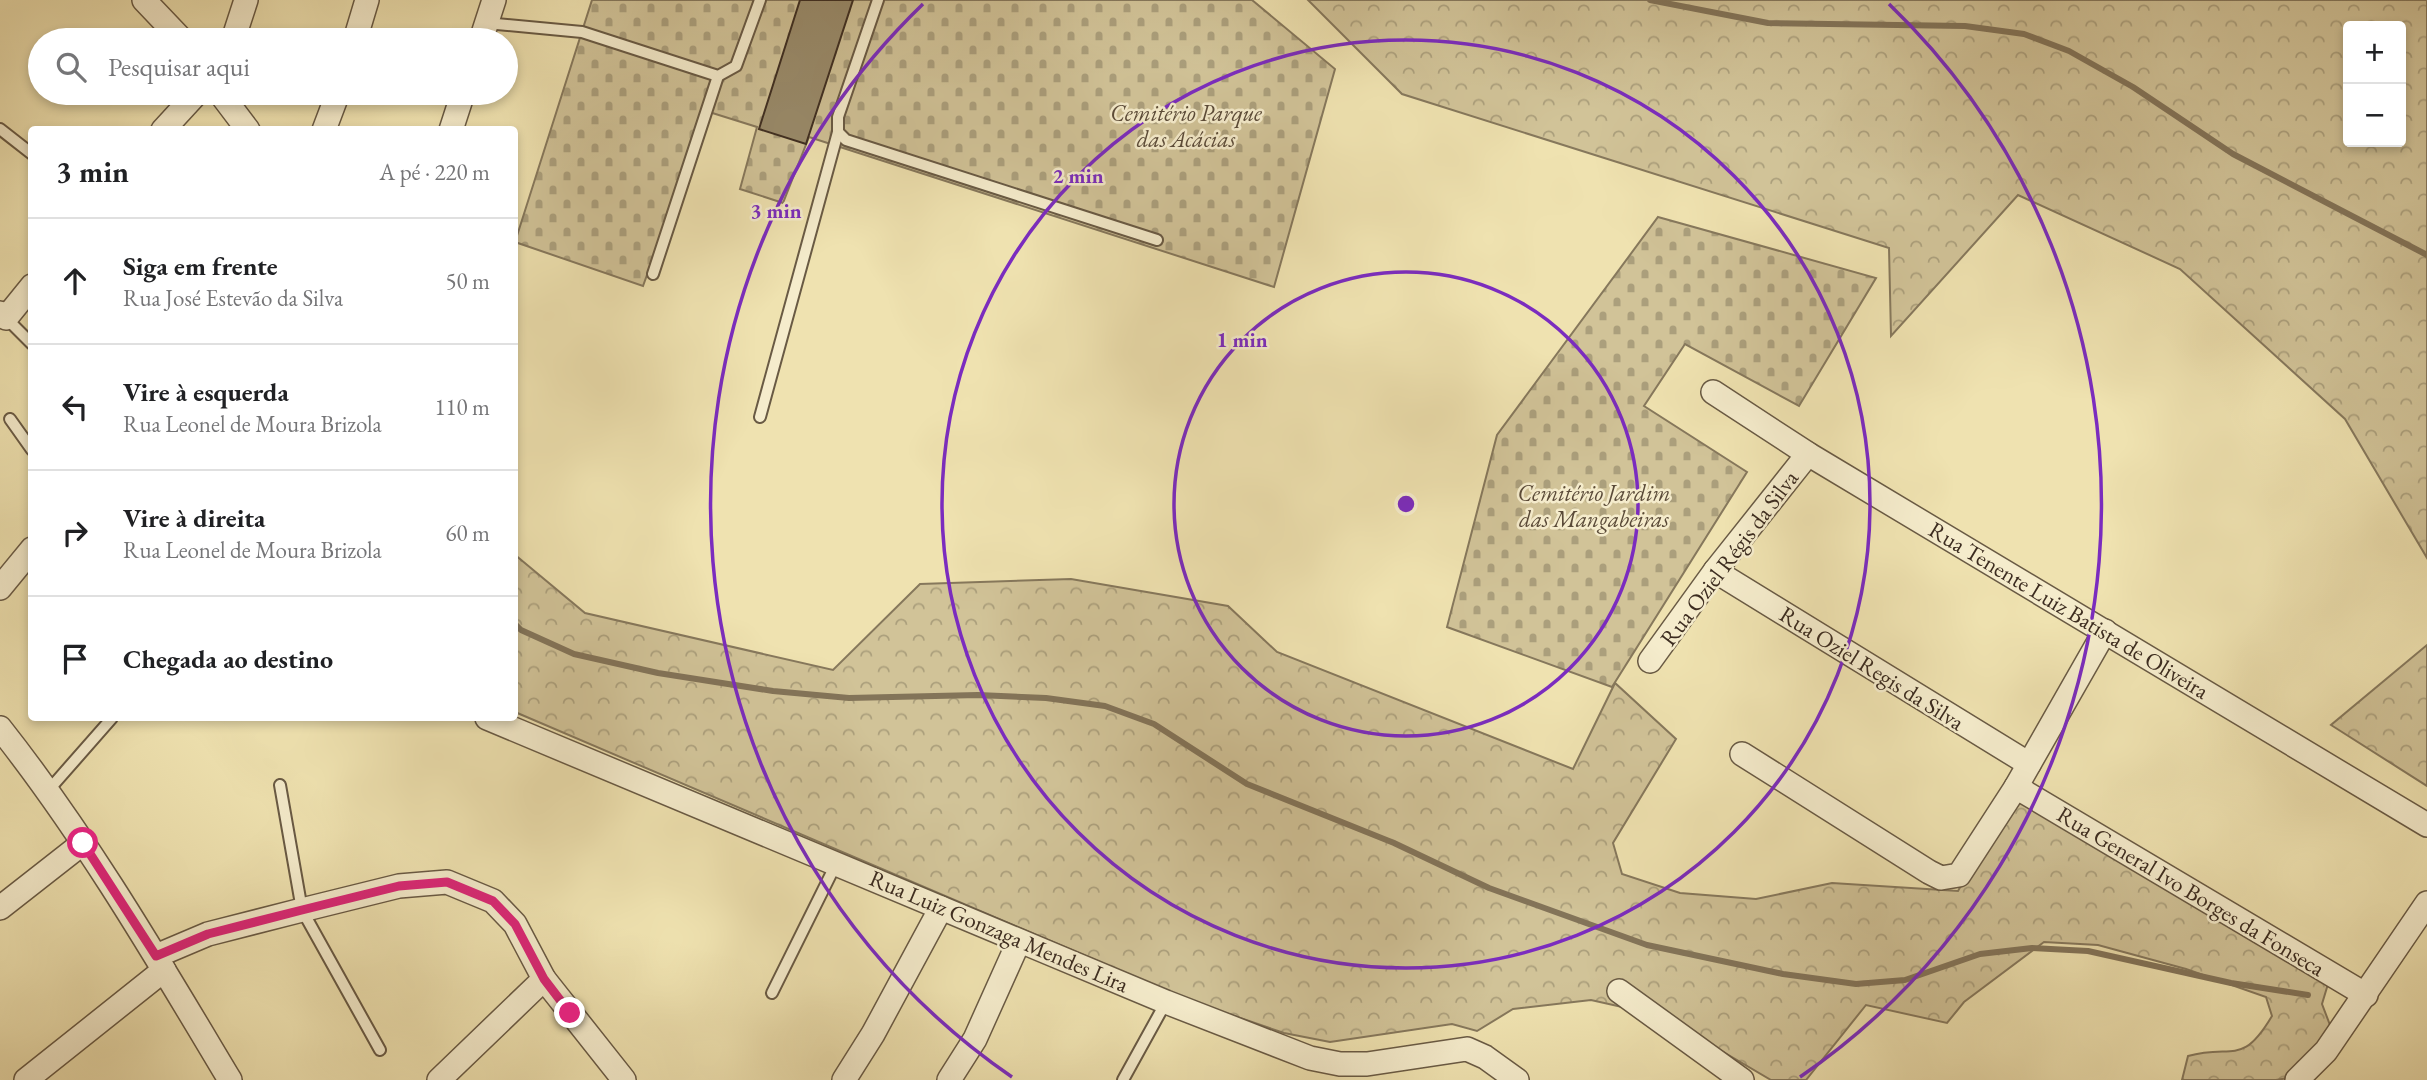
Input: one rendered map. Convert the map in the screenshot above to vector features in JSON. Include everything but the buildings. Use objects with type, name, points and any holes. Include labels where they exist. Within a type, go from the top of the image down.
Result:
[{"type":"street","points":[[144,0],[171,28]]},
{"type":"street","points":[[237,28],[246,0]]},
{"type":"street","points":[[359,28],[368,0]]},
{"type":"street","points":[[485,28],[494,0]]},
{"type":"street","points":[[167,126],[186,105]]},
{"type":"street","points":[[229,105],[245,126]]},
{"type":"street","points":[[326,126],[333,105]]},
{"type":"street","points":[[452,126],[459,105]]},
{"type":"street","points":[[3,316],[28,290]]},
{"type":"street","name":"Rua Tenente Luiz Batista de Oliveira","points":[[1713,392],[1808,454],[2427,825]]},
{"type":"street","name":"Rua Oziel Régis da Silva","points":[[1650,661],[1715,571],[1808,454]]},
{"type":"street","points":[[0,588],[28,554]]},
{"type":"street","name":"Rua Oziel Regis da Silva","points":[[1715,571],[2029,764]]},
{"type":"street","points":[[1742,754],[1929,872],[1950,878],[1959,875],[2029,764],[2105,631]]},
{"type":"street","name":"Rua Luiz Gonzaga Mendes Lira","points":[[494,721],[837,862],[1166,1002],[1310,1058],[1340,1064],[1367,1064],[1467,1049],[1485,1057],[1517,1080]]},
{"type":"street","points":[[0,728],[83,843],[160,963],[230,1080]]},
{"type":"street","name":"Rua General Ivo Borges da Fonseca","points":[[2015,787],[2366,995]]},
{"type":"street","points":[[0,908],[83,843]]},
{"type":"street","points":[[26,1080],[160,963],[208,934],[399,886],[447,882],[493,901],[515,924],[544,979],[624,1080]]},
{"type":"street","points":[[2297,1080],[2326,1051],[2427,903]]},
{"type":"street","points":[[844,1080],[873,1034],[941,908]]},
{"type":"street","points":[[949,1080],[975,1039],[1019,941]]},
{"type":"street","points":[[439,1080],[544,979]]},
{"type":"street","points":[[1619,991],[1696,1043],[1742,1080]]},
{"type":"lane","points":[[653,274],[719,76],[736,66],[760,0]]},
{"type":"lane","points":[[760,417],[838,132],[838,117],[878,0]]},
{"type":"lane","points":[[518,32],[582,32],[719,76]]},
{"type":"lane","points":[[0,129],[28,152]]},
{"type":"lane","points":[[838,132],[846,140],[1157,240]]},
{"type":"lane","points":[[3,316],[28,340]]},
{"type":"lane","points":[[10,419],[28,444]]},
{"type":"lane","points":[[47,792],[109,721]]},
{"type":"lane","points":[[280,785],[302,910],[380,1050]]},
{"type":"lane","points":[[772,993],[837,862]]},
{"type":"lane","points":[[1123,1080],[1166,1002]]},
{"type":"green space","name":"Cemitério Parque das Acácias","points":[[592,0],[1252,0],[1335,69],[1274,287],[809,137],[783,203],[740,189],[757,127],[706,111],[643,286],[518,243],[518,233]]},
{"type":"green space","points":[[1308,0],[2427,0],[2427,558],[2345,419],[2180,269],[2018,195],[1891,336],[1889,248],[1402,94]]},
{"type":"green space","name":"Cemitério Jardim das Mangabeiras","points":[[1658,217],[1876,278],[1799,406],[1685,344],[1644,406],[1747,472],[1612,687],[1447,627],[1497,435]]},
{"type":"green space","points":[[518,557],[585,613],[833,670],[920,584],[1071,579],[1228,606],[1277,652],[1573,769],[1615,683],[1676,739],[1613,843],[1622,874],[1680,893],[1756,899],[1832,883],[1958,891],[2011,797],[2328,984],[2322,1004],[2333,1033],[2295,1077],[2276,1080],[2182,1080],[2188,1056],[2235,1051],[2252,1042],[2272,1016],[2266,997],[2186,969],[2098,945],[2044,942],[1964,1002],[1947,1023],[1866,1005],[1806,1080],[1771,1080],[1662,1016],[1591,1000],[1513,1009],[1477,1031],[1452,1024],[1330,1042],[1284,1033],[1191,1001],[518,713]]},
{"type":"green space","points":[[2427,645],[2427,786],[2331,725]]},
{"type":"waterway","points":[[1650,0],[1768,23],[1965,26],[2024,34],[2069,51],[2133,87],[2233,154],[2427,255]]},
{"type":"waterway","points":[[518,627],[574,654],[658,673],[773,691],[849,698],[978,695],[1046,698],[1105,706],[1154,724],[1247,784],[1394,843],[1489,888],[1647,945],[1783,974],[1856,984],[1905,980],[1980,954],[2032,948],[2088,951],[2231,983],[2308,995]]},
{"type":"route","points":[[83,843],[156,956],[208,934],[399,886],[428,881],[447,882],[470,889],[493,901],[515,924],[544,979],[570,1013]]}]
